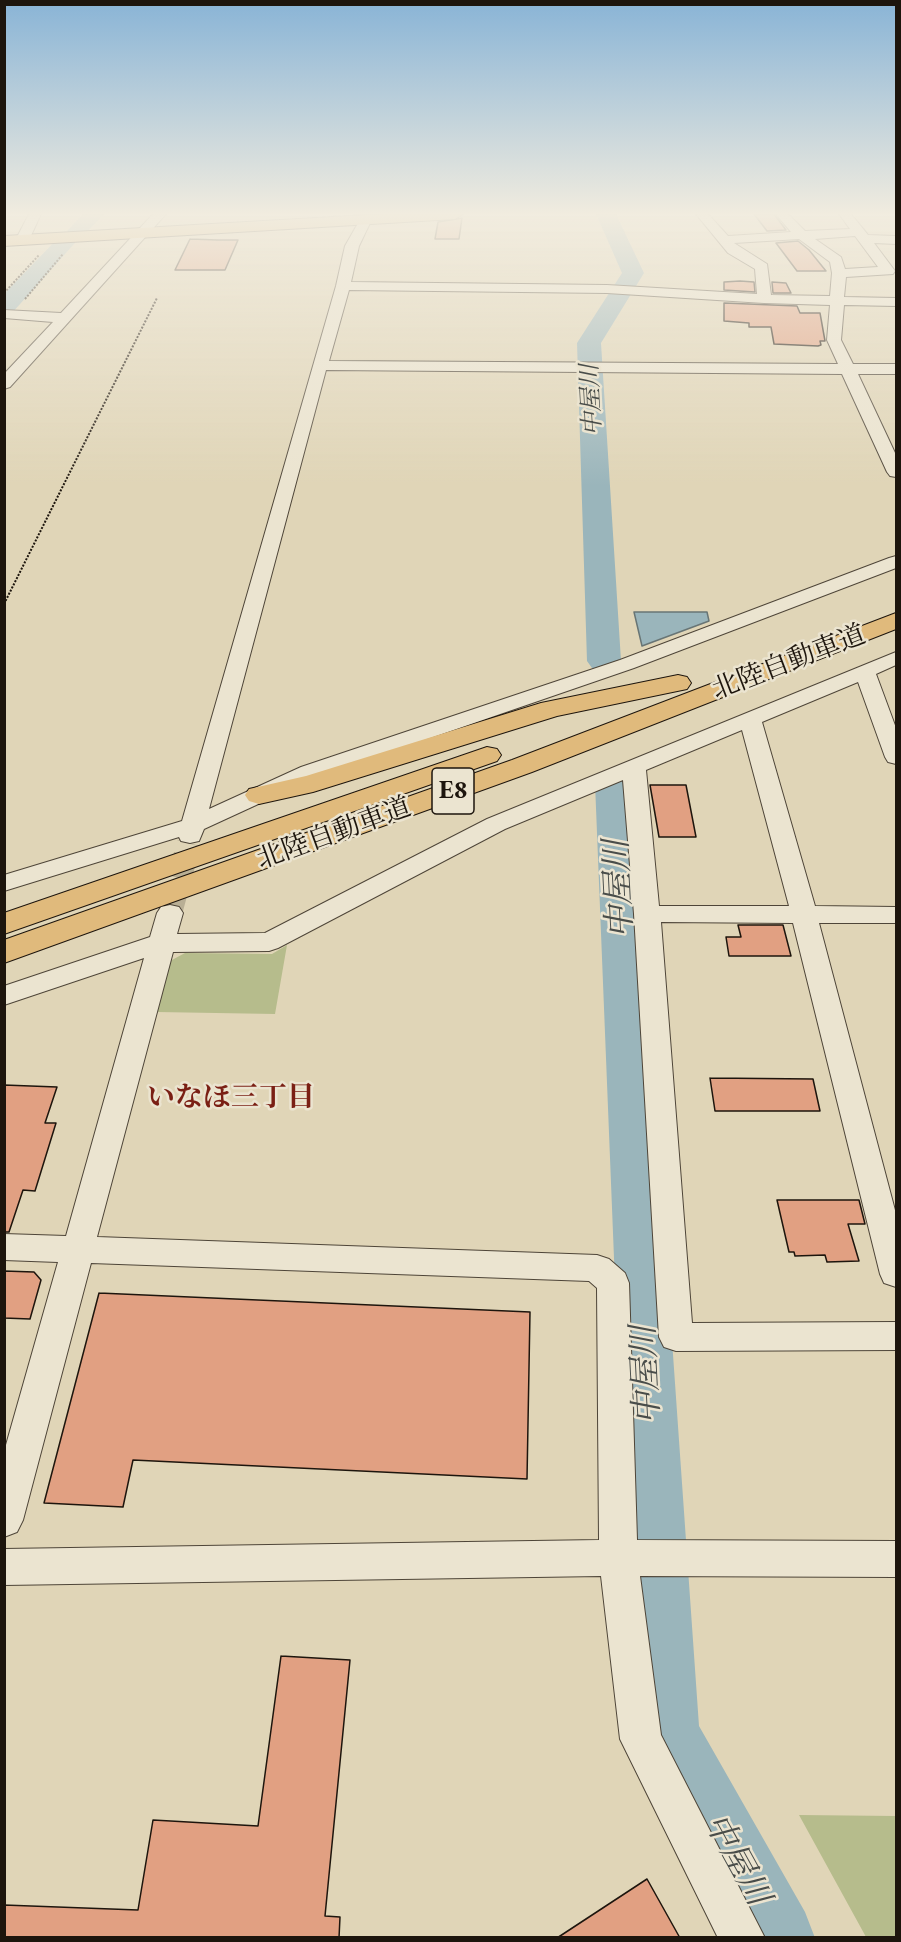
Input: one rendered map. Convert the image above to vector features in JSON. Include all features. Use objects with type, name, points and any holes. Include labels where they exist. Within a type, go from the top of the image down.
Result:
[{"type":"main road","name":"北陸自動車道","points":[[4,924],[308,819],[678,683],[897,598]]},
{"type":"main road","name":"北陸自動車道","points":[[4,952],[512,770],[897,620]]},
{"type":"main road","points":[[259,795],[313,783],[551,709],[678,683]]},
{"type":"main road","points":[[4,915],[214,845],[308,819]]},
{"type":"street","points":[[4,384],[76,305]]},
{"type":"street","points":[[191,834],[338,305]]},
{"type":"street","points":[[836,305],[834,340],[897,472]]},
{"type":"street","points":[[9,314],[64,318]]},
{"type":"street","points":[[320,365],[573,369],[897,369]]},
{"type":"street","points":[[4,884],[191,834],[259,795],[309,772],[627,664],[897,562]]},
{"type":"street","points":[[4,996],[166,928],[269,942],[496,824],[897,658]]},
{"type":"street","points":[[865,672],[897,757]]},
{"type":"street","points":[[750,718],[804,915],[897,1274]]},
{"type":"street","points":[[634,767],[647,914],[676,1337],[897,1336]]},
{"type":"street","points":[[647,914],[897,915]]},
{"type":"street","points":[[4,1520],[166,928]]},
{"type":"street","points":[[4,1247],[597,1268],[613,1283],[628,1558],[641,1739],[741,1938]]},
{"type":"street","points":[[4,1568],[628,1558],[897,1559]]},
{"type":"path","points":[[4,604],[154,305]]},
{"type":"green space","points":[[287,945],[275,1014],[157,1012],[170,961],[185,953],[272,954]]},
{"type":"green space","points":[[799,1815],[896,1816],[896,1937],[866,1937]]},
{"type":"water","points":[[634,612],[707,612],[709,621],[642,646]]},
{"type":"building","points":[[724,305],[797,306],[800,313],[820,313],[825,341],[820,341],[821,345],[818,346],[774,344],[771,327],[749,327],[749,323],[724,321]]},
{"type":"building","points":[[650,785],[686,785],[696,837],[659,837]]},
{"type":"building","points":[[738,925],[783,925],[791,956],[729,956],[726,937],[741,937]]},
{"type":"building","points":[[710,1078],[813,1079],[820,1111],[715,1111]]},
{"type":"building","points":[[4,1085],[57,1087],[45,1123],[56,1123],[35,1191],[23,1190],[9,1232],[4,1232]]},
{"type":"building","points":[[777,1200],[859,1200],[865,1224],[848,1224],[859,1261],[827,1262],[825,1255],[795,1256],[794,1252],[789,1252]]},
{"type":"building","points":[[4,1271],[34,1272],[41,1280],[30,1319],[4,1318]]},
{"type":"building","points":[[99,1293],[530,1312],[527,1479],[133,1460],[123,1507],[44,1503]]},
{"type":"building","points":[[281,1656],[350,1660],[325,1916],[340,1917],[339,1938],[4,1938],[4,1905],[138,1910],[153,1820],[258,1826]]},
{"type":"building","points":[[647,1879],[680,1938],[557,1938]]},
{"type":"waterway","points":[[4,308],[7,305]]},
{"type":"waterway","name":"中屋川","points":[[604,661],[589,343],[614,305]]},
{"type":"waterway","name":"中屋川","points":[[614,783],[666,1733],[779,1938]]},
{"type":"tunnel","points":[[170,913],[189,843]]},
{"type":"district","name":"いなほ三丁目","points":[[231,1098]]}]
